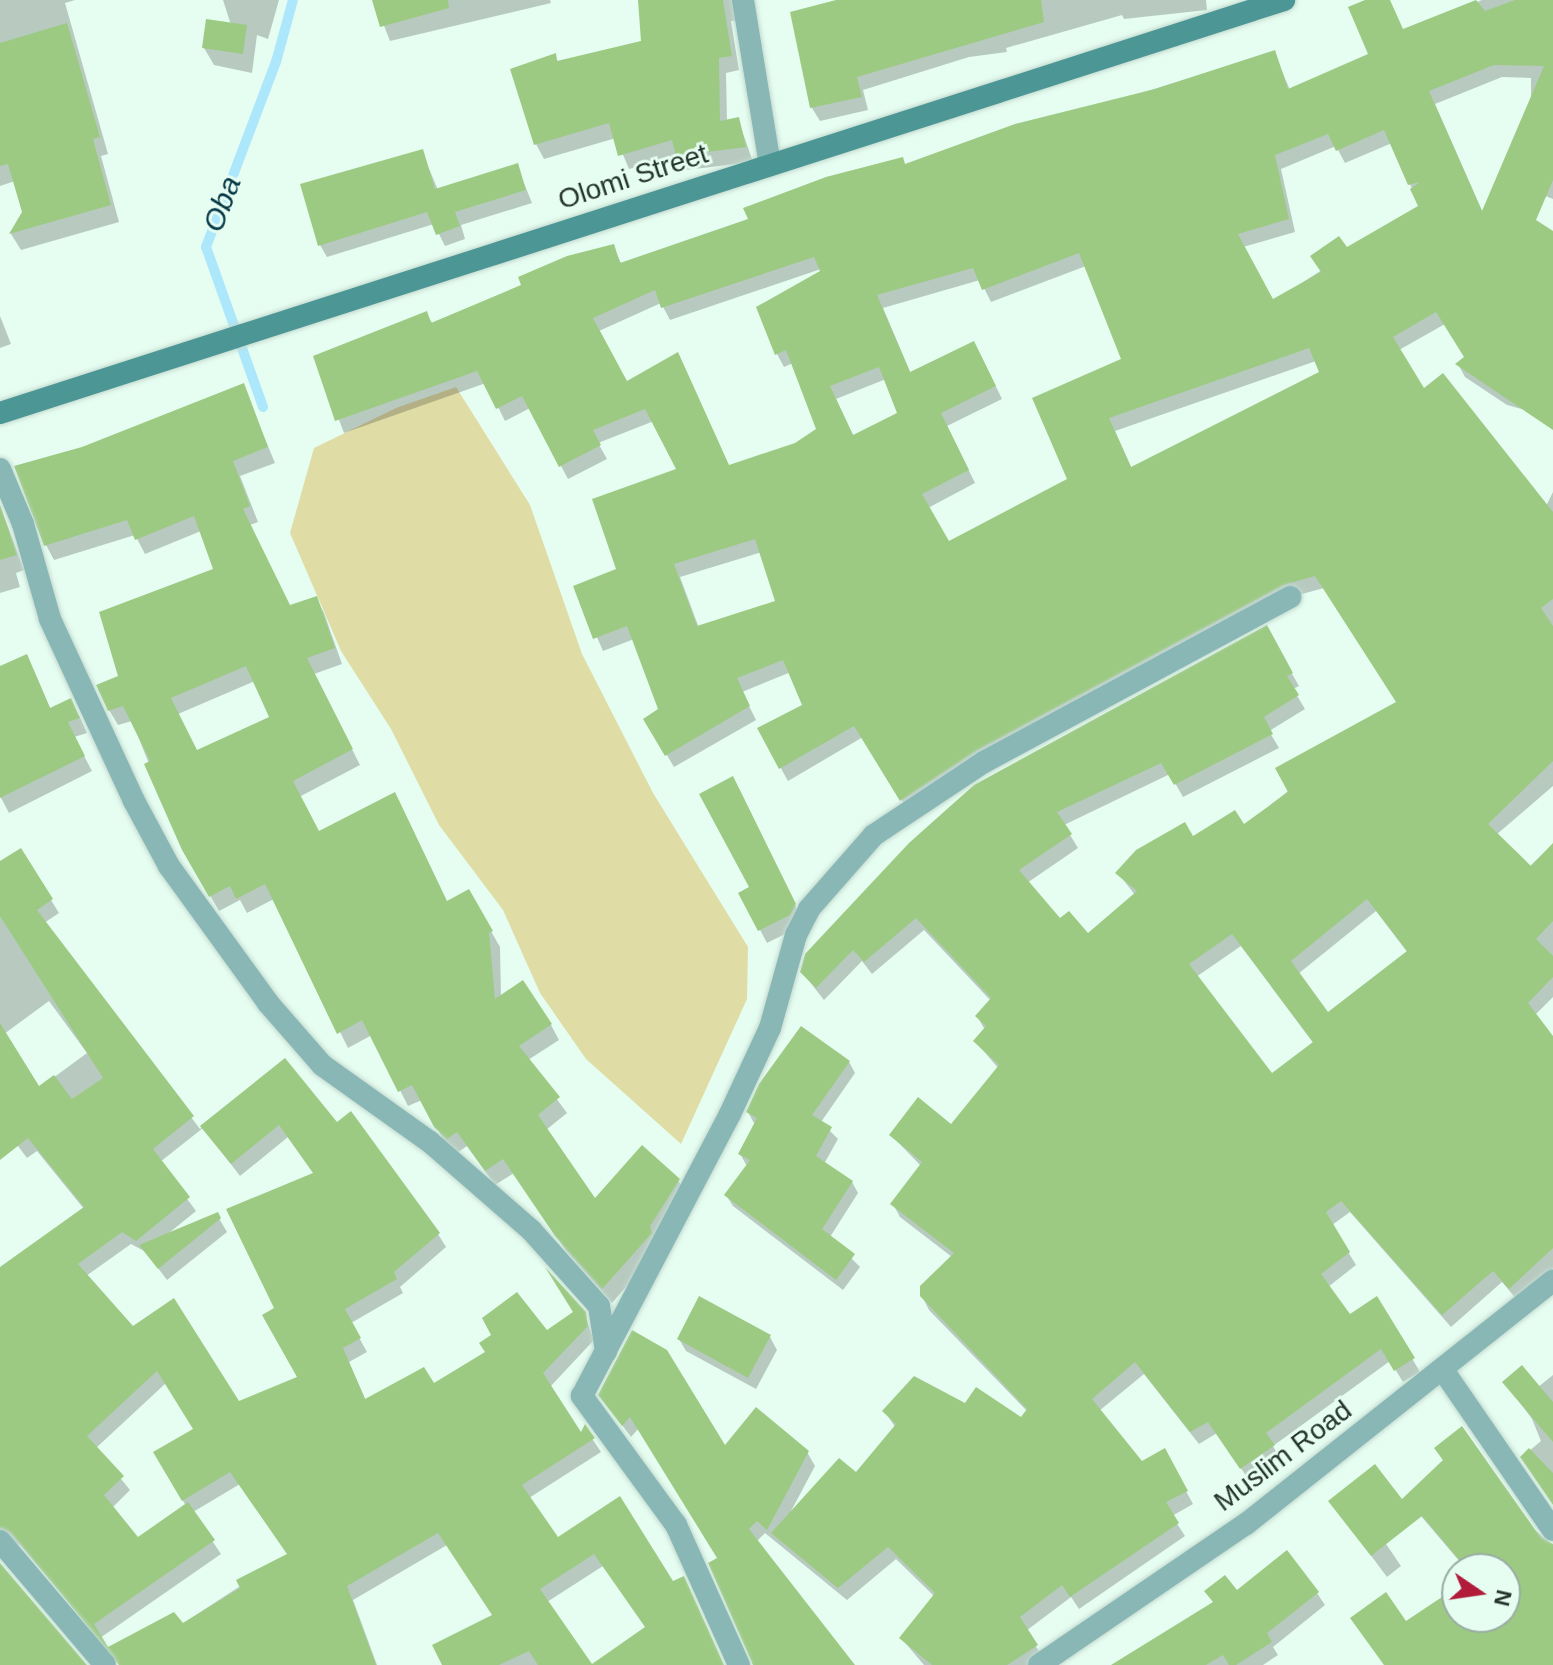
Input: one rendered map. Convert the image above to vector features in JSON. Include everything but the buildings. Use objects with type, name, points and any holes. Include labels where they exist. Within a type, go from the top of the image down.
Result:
[{"type":"main road","name":"Olomi Street","points":[[0,413],[1248,7],[1284,0]]},
{"type":"street","points":[[743,0],[770,165]]},
{"type":"street","points":[[0,469],[23,524],[50,619],[134,801],[169,866],[268,1003],[322,1065],[430,1142],[540,1241],[599,1306],[606,1351]]},
{"type":"street","points":[[739,1665],[676,1525],[582,1396],[770,1028],[796,935],[809,909],[874,835],[984,762],[1290,597]]},
{"type":"street","name":"Muslim Road","points":[[1039,1665],[1246,1524],[1553,1281]]},
{"type":"street","points":[[1443,1370],[1553,1530]]},
{"type":"street","points":[[0,1541],[105,1665]]},
{"type":"shaded area","points":[[456,387],[530,505],[582,654],[653,793],[748,947],[747,999],[681,1144],[586,1059],[540,993],[503,910],[439,825],[391,729],[341,651],[290,533],[314,448],[396,408]]},
{"type":"waterway","name":"Oba","points":[[263,407],[206,247],[276,62],[293,0]]}]
